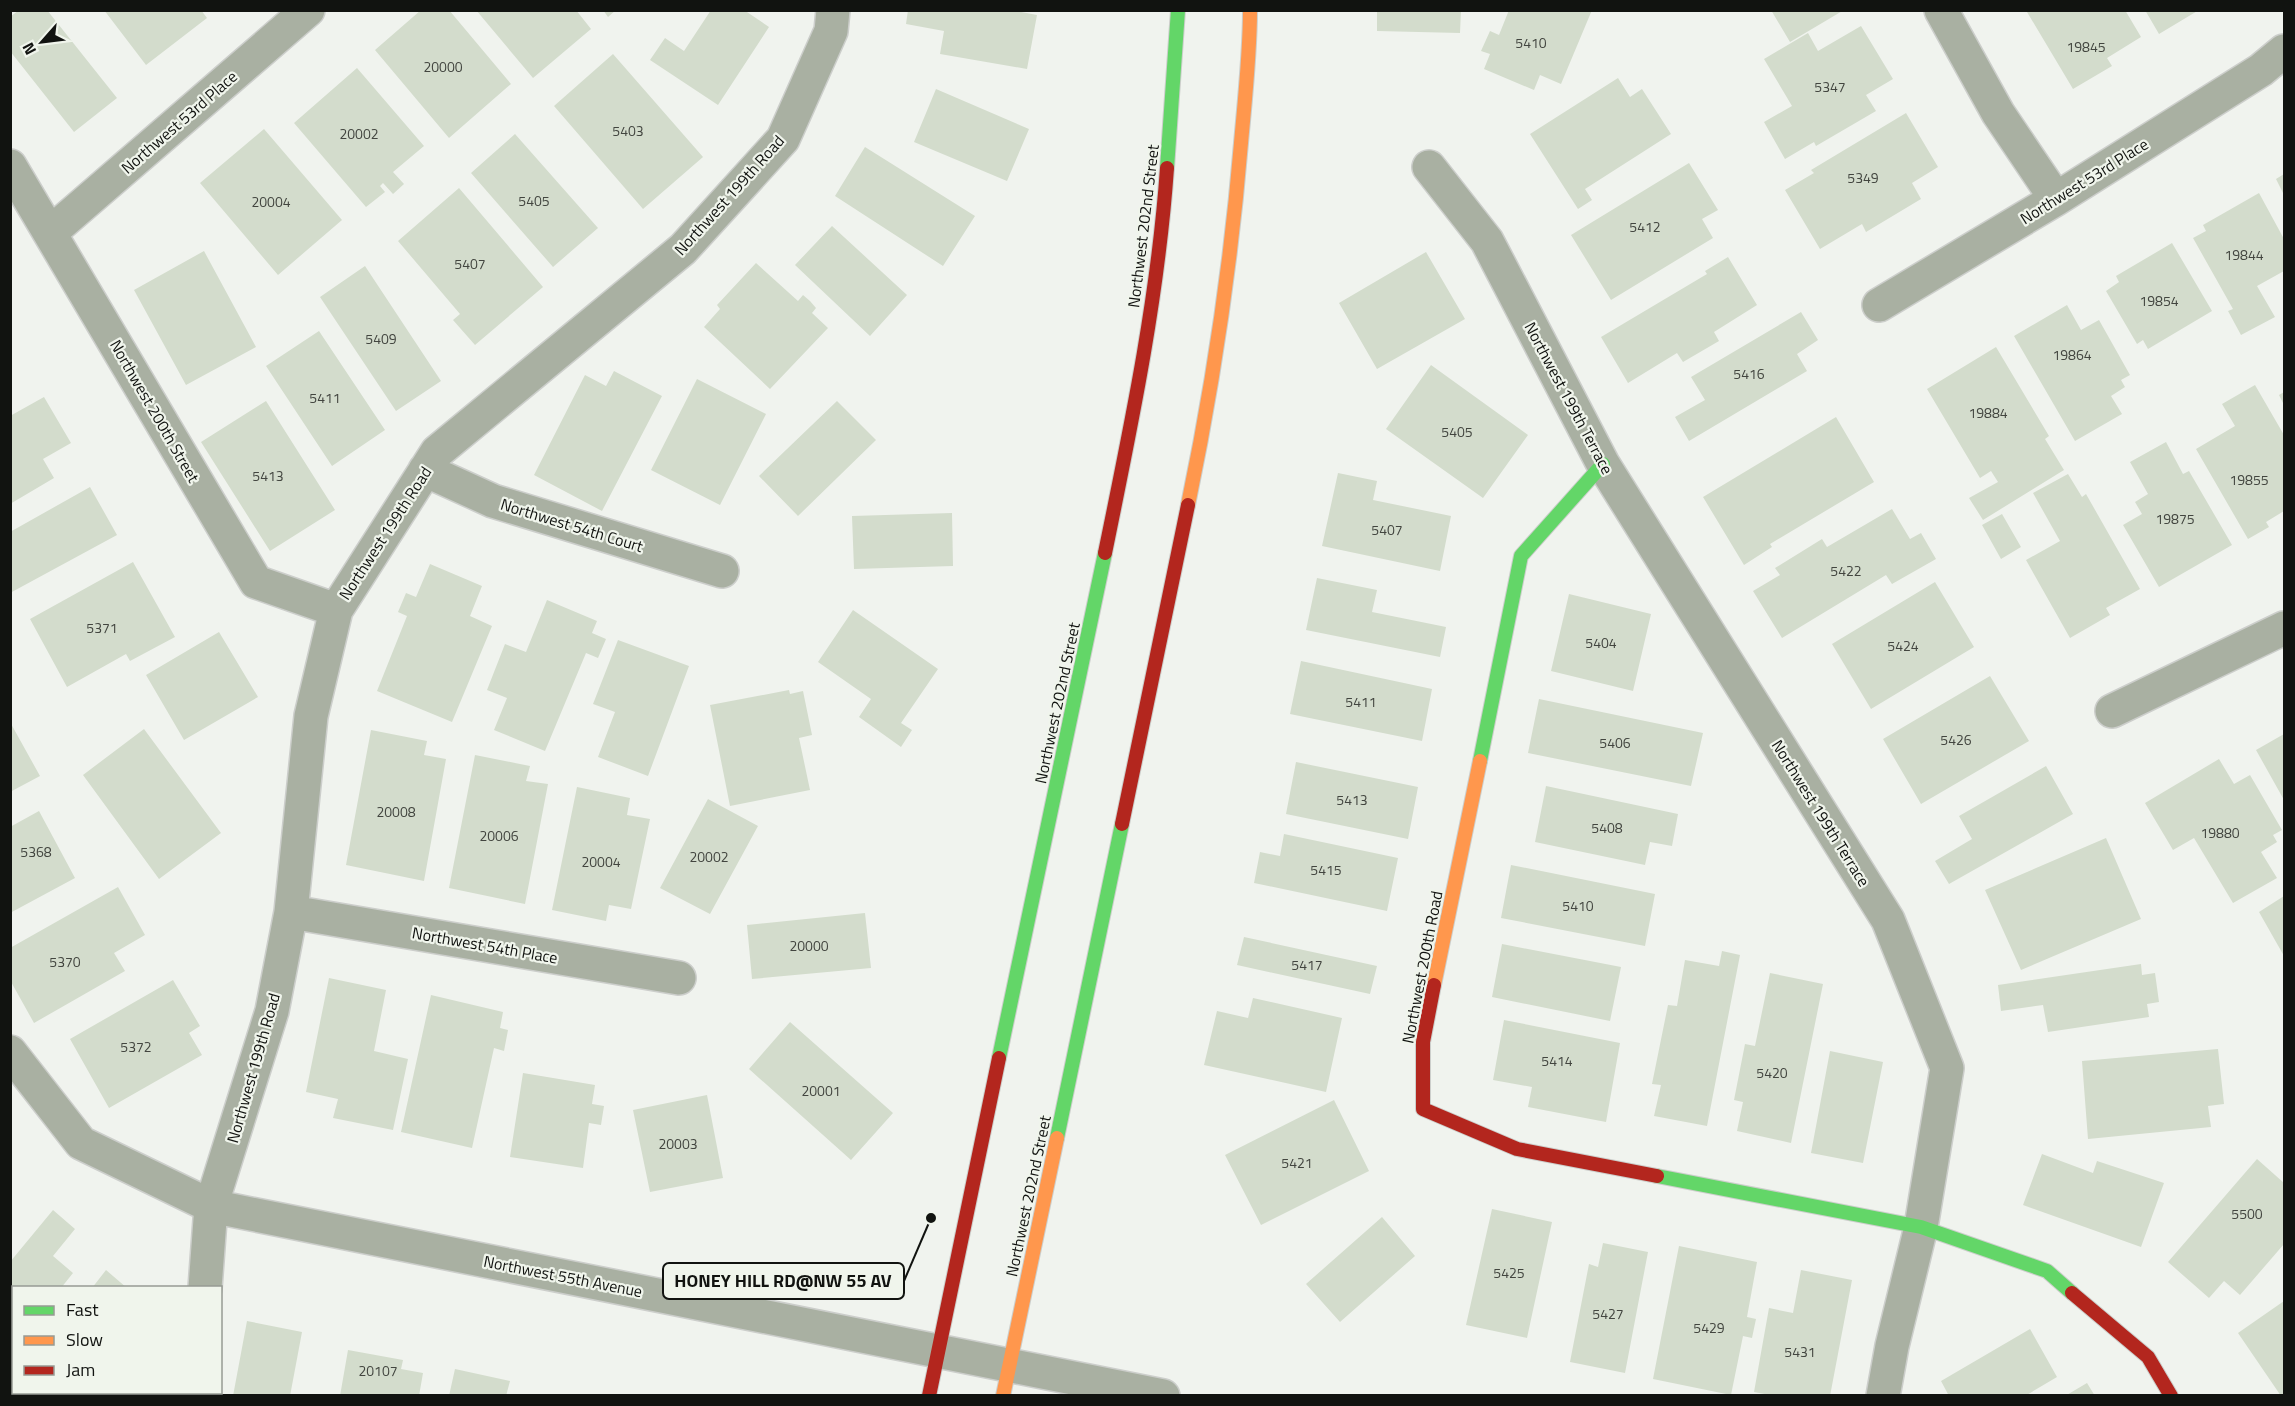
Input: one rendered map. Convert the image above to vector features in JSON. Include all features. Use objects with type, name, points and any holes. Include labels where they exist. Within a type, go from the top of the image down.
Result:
[{"type":"main road","name":"Northwest 202nd Street","points":[[929,1395],[1138,392],[1164,210],[1178,10]]},
{"type":"main road","name":"Northwest 202nd Street","points":[[1006,1380],[1209,405],[1235,219],[1250,41],[1250,10]]},
{"type":"main road","name":"Northwest 200th Road","points":[[1604,464],[1521,556],[1422,1042],[1423,1108],[1517,1149],[1922,1227]]},
{"type":"main road","points":[[1922,1227],[2047,1271],[2148,1357],[2171,1395]]},
{"type":"street","name":"Northwest 53rd Place","points":[[50,233],[308,10]]},
{"type":"street","name":"Northwest 199th Road","points":[[205,1286],[211,1206],[272,1011],[291,912],[311,716],[336,610],[437,452],[683,249],[783,140],[831,31],[833,10]]},
{"type":"street","points":[[1941,10],[1998,113],[2056,199]]},
{"type":"street","name":"Northwest 53rd Place","points":[[1880,305],[2056,199],[2261,70],[2284,51]]},
{"type":"street","name":"Northwest 200th Street","points":[[10,166],[256,582],[336,610]]},
{"type":"street","name":"Northwest 199th Terrace","points":[[1429,167],[1487,241],[1604,464],[1888,920],[1947,1068],[1922,1227]]},
{"type":"street","name":"Northwest 54th Court","points":[[426,470],[493,501],[722,571]]},
{"type":"street","points":[[2112,711],[2284,628]]},
{"type":"street","name":"Northwest 54th Place","points":[[291,912],[679,978]]},
{"type":"street","name":"Northwest 55th Avenue","points":[[10,1052],[81,1143],[211,1206],[938,1350],[1006,1380],[1163,1395]]},
{"type":"street","points":[[1882,1395],[1922,1227]]},
{"type":"building","points":[[19,10],[47,10],[117,98],[74,132],[10,51],[10,17]]},
{"type":"building","points":[[104,10],[201,10],[207,18],[146,65]]},
{"type":"building","points":[[421,10],[449,10],[511,84],[449,138],[375,50]]},
{"type":"building","points":[[476,10],[576,10],[591,29],[533,78]]},
{"type":"building","points":[[603,10],[616,10],[608,17]]},
{"type":"building","points":[[711,10],[744,10],[769,27],[718,105],[650,60],[665,38],[684,51]]},
{"type":"building","points":[[908,10],[1010,10],[1037,15],[1027,69],[940,54],[944,31],[906,24]]},
{"type":"building","points":[[1377,10],[1461,10],[1460,33],[1377,31]]},
{"type":"building","points":[[1509,10],[1592,10],[1561,84],[1540,75],[1534,90],[1484,69],[1490,54],[1481,51],[1490,31],[1499,35]]},
{"type":"building","points":[[1771,10],[1844,10],[1790,42]]},
{"type":"building","points":[[2030,10],[2125,10],[2141,37],[2107,58],[2112,66],[2073,89],[2027,12]]},
{"type":"building","points":[[2145,10],[2199,10],[2159,34]]},
{"type":"building","points":[[1861,26],[1893,79],[1866,95],[1876,111],[1816,146],[1814,142],[1785,159],[1764,122],[1792,106],[1764,59],[1808,33],[1818,51]]},
{"type":"building","points":[[613,54],[703,157],[643,209],[554,106]]},
{"type":"building","points":[[357,68],[424,146],[393,172],[404,184],[393,194],[383,183],[380,186],[385,192],[366,207],[294,123]]},
{"type":"building","points":[[1618,78],[1630,97],[1642,89],[1671,134],[1585,189],[1592,200],[1578,209],[1530,134]]},
{"type":"building","points":[[936,89],[1029,129],[1007,181],[914,142]]},
{"type":"building","points":[[1906,113],[1938,167],[1912,183],[1921,199],[1866,232],[1862,224],[1820,249],[1785,190],[1814,173],[1811,170]]},
{"type":"building","points":[[264,129],[342,220],[278,275],[200,183]]},
{"type":"building","points":[[515,134],[598,228],[553,267],[471,173]]},
{"type":"building","points":[[865,147],[975,216],[943,266],[835,196]]},
{"type":"building","points":[[1689,163],[1718,210],[1702,219],[1713,238],[1611,300],[1571,235]]},
{"type":"building","points":[[2284,174],[2284,195],[2276,179]]},
{"type":"building","points":[[459,188],[543,287],[475,345],[453,320],[460,314],[398,241]]},
{"type":"building","points":[[2259,193],[2284,239],[2284,271],[2257,286],[2275,317],[2241,335],[2228,311],[2233,309],[2193,238],[2206,231],[2203,225]]},
{"type":"building","points":[[832,226],[907,295],[870,336],[795,265]]},
{"type":"building","points":[[2172,243],[2212,311],[2148,349],[2143,340],[2137,344],[2106,291],[2119,282],[2116,276]]},
{"type":"building","points":[[204,251],[256,347],[186,385],[134,290]]},
{"type":"building","points":[[1426,252],[1465,319],[1377,369],[1339,303]]},
{"type":"building","points":[[1728,257],[1757,305],[1714,332],[1719,341],[1683,362],[1677,353],[1628,383],[1601,337],[1707,274],[1705,271]]},
{"type":"building","points":[[756,263],[798,301],[803,295],[810,301],[816,308],[812,313],[828,328],[770,389],[704,327],[720,309],[717,305]]},
{"type":"building","points":[[365,266],[441,381],[396,411],[320,297]]},
{"type":"building","points":[[2067,305],[2081,330],[2099,320],[2130,375],[2121,380],[2125,387],[2111,396],[2122,414],[2075,441],[2014,336]]},
{"type":"building","points":[[1801,312],[1818,340],[1797,354],[1807,371],[1689,441],[1675,417],[1705,400],[1691,377]]},
{"type":"building","points":[[319,331],[385,430],[332,466],[266,366]]},
{"type":"building","points":[[1996,347],[2049,436],[2045,439],[2064,470],[1983,520],[1969,498],[1998,482],[1991,471],[1980,478],[1927,389]]},
{"type":"building","points":[[1431,365],[1528,435],[1483,498],[1386,429]]},
{"type":"building","points":[[614,371],[662,396],[602,511],[534,475],[585,375],[606,386]]},
{"type":"building","points":[[697,379],[766,414],[720,505],[651,470]]},
{"type":"building","points":[[2255,385],[2284,435],[2284,511],[2266,522],[2269,527],[2248,539],[2196,449],[2235,426],[2222,404]]},
{"type":"building","points":[[2284,392],[2284,405],[2279,395]]},
{"type":"building","points":[[44,397],[71,443],[43,459],[54,478],[10,504],[10,416]]},
{"type":"building","points":[[266,401],[335,510],[270,551],[201,442]]},
{"type":"building","points":[[837,401],[876,440],[798,516],[759,476]]},
{"type":"building","points":[[1836,417],[1874,482],[1770,544],[1772,547],[1744,565],[1703,497]]},
{"type":"building","points":[[2166,442],[2183,474],[2189,471],[2232,545],[2159,587],[2123,525],[2142,514],[2135,502],[2148,494],[2130,462]]},
{"type":"building","points":[[1338,473],[1377,481],[1373,500],[1451,516],[1440,571],[1322,546]]},
{"type":"building","points":[[2068,474],[2082,497],[2086,494],[2140,589],[2106,608],[2110,615],[2070,638],[2026,560],[2060,541],[2033,493]]},
{"type":"building","points":[[90,487],[117,535],[10,593],[10,532]]},
{"type":"building","points":[[1892,509],[1910,539],[1921,533],[1936,559],[1892,584],[1886,575],[1782,638],[1753,591],[1780,575],[1775,568],[1822,539],[1827,547]]},
{"type":"building","points":[[952,513],[953,566],[854,569],[852,516]]},
{"type":"building","points":[[2002,514],[2021,547],[2001,559],[1982,525]]},
{"type":"building","points":[[133,562],[175,637],[130,661],[126,654],[67,687],[30,619]]},
{"type":"building","points":[[430,564],[482,586],[470,616],[492,626],[452,722],[377,691],[407,616],[398,612],[406,593],[416,597]]},
{"type":"building","points":[[1317,578],[1377,590],[1372,612],[1446,627],[1440,657],[1306,630]]},
{"type":"building","points":[[1935,582],[1974,647],[1871,709],[1832,644]]},
{"type":"building","points":[[1569,594],[1651,614],[1633,691],[1551,671]]},
{"type":"building","points":[[547,600],[597,621],[592,633],[606,639],[598,658],[586,653],[545,751],[494,730],[507,698],[487,690],[505,644],[526,652]]},
{"type":"building","points":[[853,610],[938,669],[901,723],[912,730],[901,747],[859,717],[871,699],[818,662]]},
{"type":"building","points":[[219,632],[258,697],[184,740],[146,675]]},
{"type":"building","points":[[618,640],[689,666],[648,776],[598,757],[615,712],[593,704]]},
{"type":"building","points":[[1301,661],[1432,689],[1422,741],[1290,714]]},
{"type":"building","points":[[1990,676],[2029,741],[1921,804],[1883,739]]},
{"type":"building","points":[[789,690],[790,694],[803,691],[812,735],[799,738],[810,790],[730,806],[710,705]]},
{"type":"building","points":[[1539,699],[1703,733],[1691,786],[1528,753]]},
{"type":"building","points":[[10,722],[40,776],[10,792]]},
{"type":"building","points":[[144,729],[221,833],[159,879],[83,775]]},
{"type":"building","points":[[371,730],[427,741],[424,755],[446,759],[424,881],[346,865]]},
{"type":"building","points":[[2284,734],[2284,800],[2256,750]]},
{"type":"building","points":[[475,755],[530,766],[526,781],[548,784],[525,904],[449,888]]},
{"type":"building","points":[[2219,759],[2234,784],[2250,775],[2282,830],[2273,835],[2277,842],[2261,852],[2277,878],[2233,903],[2194,838],[2173,850],[2145,803]]},
{"type":"building","points":[[1296,762],[1418,787],[1408,839],[1286,814]]},
{"type":"building","points":[[2046,766],[2073,814],[1949,884],[1935,861],[1972,839],[1959,816]]},
{"type":"building","points":[[1546,786],[1678,814],[1672,846],[1650,842],[1645,865],[1535,842]]},
{"type":"building","points":[[577,787],[630,798],[627,815],[650,819],[631,909],[609,905],[606,921],[552,910]]},
{"type":"building","points":[[708,799],[758,826],[710,914],[660,888]]},
{"type":"building","points":[[39,811],[75,878],[10,913],[10,827]]},
{"type":"building","points":[[1284,834],[1398,858],[1387,911],[1254,883],[1260,852],[1280,856]]},
{"type":"building","points":[[2106,838],[2141,919],[2021,970],[1985,890]]},
{"type":"building","points":[[1511,865],[1655,894],[1645,946],[1501,918]]},
{"type":"building","points":[[118,887],[145,935],[114,953],[125,971],[34,1023],[10,980],[10,948]]},
{"type":"building","points":[[2284,896],[2284,956],[2259,912]]},
{"type":"building","points":[[865,913],[871,968],[752,979],[747,925]]},
{"type":"building","points":[[1244,937],[1377,966],[1370,994],[1237,965]]},
{"type":"building","points":[[1502,944],[1621,967],[1610,1021],[1492,997]]},
{"type":"building","points":[[1722,951],[1740,955],[1707,1126],[1654,1116],[1661,1085],[1652,1084],[1668,1005],[1677,1006],[1685,960],[1719,966]]},
{"type":"building","points":[[2141,964],[2142,975],[2155,973],[2159,1002],[2147,1004],[2149,1017],[2048,1032],[2043,1005],[2001,1011],[1998,985]]},
{"type":"building","points":[[1770,973],[1823,984],[1791,1143],[1737,1131],[1743,1102],[1734,1100],[1745,1044],[1755,1046]]},
{"type":"building","points":[[329,978],[386,990],[374,1051],[408,1059],[393,1130],[333,1118],[338,1099],[306,1092]]},
{"type":"building","points":[[173,980],[200,1026],[189,1033],[202,1055],[109,1108],[70,1039]]},
{"type":"building","points":[[431,995],[503,1012],[500,1028],[508,1030],[504,1051],[494,1048],[472,1148],[401,1132]]},
{"type":"building","points":[[1253,998],[1342,1018],[1326,1092],[1204,1065],[1217,1011],[1248,1018]]},
{"type":"building","points":[[1504,1020],[1620,1043],[1606,1122],[1528,1107],[1532,1087],[1493,1080]]},
{"type":"building","points":[[790,1022],[893,1113],[851,1160],[749,1069]]},
{"type":"building","points":[[2218,1049],[2224,1104],[2208,1106],[2211,1127],[2088,1139],[2082,1061]]},
{"type":"building","points":[[1830,1051],[1883,1062],[1863,1163],[1811,1153]]},
{"type":"building","points":[[523,1073],[595,1085],[592,1104],[604,1106],[601,1125],[589,1123],[583,1168],[510,1157]]},
{"type":"building","points":[[707,1095],[723,1178],[650,1192],[633,1110]]},
{"type":"building","points":[[1334,1100],[1369,1171],[1261,1225],[1225,1155]]},
{"type":"building","points":[[2042,1154],[2093,1173],[2097,1161],[2164,1183],[2141,1247],[2023,1205]]},
{"type":"building","points":[[2257,1159],[2284,1183],[2284,1244],[2240,1295],[2224,1281],[2209,1298],[2168,1262]]},
{"type":"building","points":[[1492,1209],[1552,1222],[1527,1338],[1466,1325]]},
{"type":"building","points":[[53,1210],[75,1229],[53,1256],[73,1273],[63,1286],[12,1286],[12,1347],[10,1349],[10,1262]]},
{"type":"building","points":[[1382,1217],[1415,1256],[1340,1322],[1306,1284]]},
{"type":"building","points":[[1603,1243],[1648,1252],[1625,1373],[1570,1362],[1589,1264],[1598,1267]]},
{"type":"building","points":[[1679,1246],[1757,1262],[1747,1317],[1756,1319],[1752,1338],[1743,1336],[1731,1395],[1653,1379]]},
{"type":"building","points":[[106,1270],[125,1286],[94,1286]]},
{"type":"building","points":[[1801,1270],[1852,1280],[1830,1396],[1775,1396],[1754,1392],[1769,1308],[1793,1313]]},
{"type":"building","points":[[2284,1301],[2284,1393],[2281,1396],[2238,1333]]},
{"type":"building","points":[[247,1321],[302,1332],[290,1396],[233,1396]]},
{"type":"building","points":[[2030,1329],[2057,1377],[2025,1396],[1949,1396],[1941,1381]]},
{"type":"building","points":[[348,1350],[403,1360],[401,1369],[423,1373],[419,1396],[340,1396]]},
{"type":"building","points":[[455,1369],[510,1381],[506,1396],[449,1396]]},
{"type":"building","points":[[2087,1383],[2095,1396],[2065,1396]]},
{"type":"traffic: fast","points":[[1167,168],[1178,10]]},
{"type":"traffic: fast","points":[[1480,761],[1521,556],[1603,464]]},
{"type":"traffic: fast","points":[[999,1058],[1105,553]]},
{"type":"traffic: fast","points":[[1057,1138],[1122,824]]},
{"type":"traffic: fast","points":[[1657,1176],[1921,1227],[2047,1271],[2072,1293]]},
{"type":"traffic: slow","points":[[1188,505],[1213,370],[1226,279],[1246,93],[1250,10]]},
{"type":"traffic: slow","points":[[1434,985],[1480,761]]},
{"type":"traffic: slow","points":[[1003,1396],[1057,1138]]},
{"type":"traffic: jam","points":[[1105,553],[1134,410],[1150,313],[1167,168]]},
{"type":"traffic: jam","points":[[1122,824],[1188,505]]},
{"type":"traffic: jam","points":[[1434,985],[1423,1042],[1423,1109],[1517,1149],[1657,1176]]},
{"type":"traffic: jam","points":[[929,1396],[999,1058]]},
{"type":"traffic: jam","points":[[2072,1293],[2148,1357],[2171,1396]]},
{"type":"place","name":"HONEY HILL RD@NW 55 AV","points":[[931,1218]]}]
